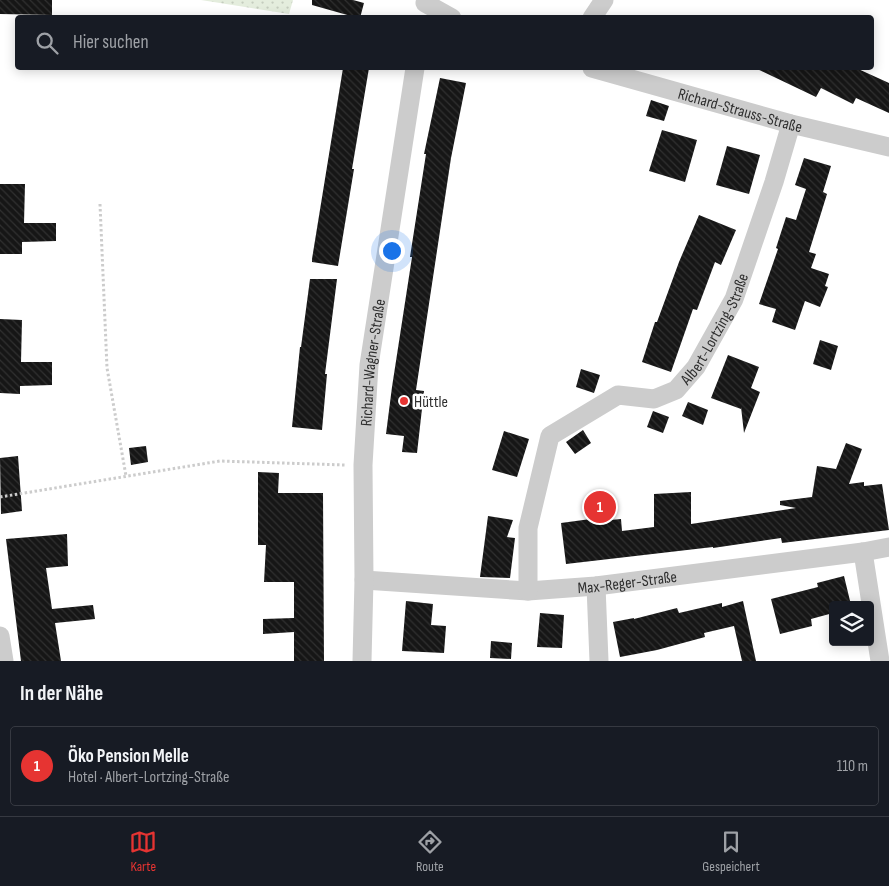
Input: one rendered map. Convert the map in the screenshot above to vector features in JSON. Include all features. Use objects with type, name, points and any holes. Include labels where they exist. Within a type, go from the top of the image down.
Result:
[{"type":"street","points":[[594,15],[604,0]]},
{"type":"street","points":[[425,7],[445,15]]},
{"type":"street","name":"Richard-Wagner-Straße","points":[[362,661],[364,580],[363,465],[370,356],[415,70]]},
{"type":"street","name":"Richard-Strauss-Straße","points":[[599,70],[791,124],[889,147]]},
{"type":"street","name":"Albert-Lortzing-Straße","points":[[528,591],[528,528],[550,436],[618,395],[654,399],[676,390],[696,367],[734,299],[774,182],[791,124]]},
{"type":"street","name":"Max-Reger-Straße","points":[[364,580],[528,591],[596,586],[862,552],[889,546]]},
{"type":"street","points":[[862,552],[880,661]]},
{"type":"street","points":[[596,586],[599,661]]},
{"type":"path","points":[[100,204],[107,368],[126,476]]},
{"type":"path","points":[[0,497],[220,461],[363,465]]},
{"type":"green space","points":[[201,0],[293,0],[289,14]]},
{"type":"building","points":[[0,0],[52,0],[52,15],[0,14]]},
{"type":"building","points":[[312,0],[353,0],[364,3],[361,15],[347,15],[312,5]]},
{"type":"building","points":[[343,70],[369,70],[338,266],[312,262]]},
{"type":"building","points":[[759,70],[860,70],[889,83],[889,113],[856,98],[853,104],[821,88],[816,97]]},
{"type":"building","points":[[440,78],[466,83],[451,158],[416,390],[424,391],[417,453],[402,452],[404,436],[386,434],[426,154],[424,154]]},
{"type":"building","points":[[651,100],[669,106],[664,121],[646,116]]},
{"type":"building","points":[[662,130],[697,140],[685,182],[649,171]]},
{"type":"building","points":[[727,146],[760,155],[749,194],[716,185]]},
{"type":"building","points":[[804,158],[831,166],[823,192],[827,194],[809,252],[816,254],[811,268],[829,274],[825,286],[828,287],[820,307],[805,301],[795,330],[772,322],[776,309],[759,304],[778,249],[776,248],[786,217],[796,220],[806,189],[795,185]]},
{"type":"building","points":[[0,184],[25,184],[24,223],[56,223],[56,241],[22,242],[22,254],[0,254]]},
{"type":"building","points":[[699,215],[736,230],[721,265],[715,262],[697,310],[693,309],[671,372],[642,362],[655,322],[657,322]]},
{"type":"building","points":[[310,279],[337,279],[325,374],[327,374],[322,430],[292,427],[300,347]]},
{"type":"building","points":[[0,319],[22,320],[21,362],[52,362],[52,385],[20,386],[20,394],[0,393]]},
{"type":"building","points":[[820,340],[838,346],[831,370],[813,364]]},
{"type":"building","points":[[728,355],[759,367],[751,388],[760,392],[744,433],[741,407],[741,409],[711,398]]},
{"type":"building","points":[[581,369],[600,375],[594,393],[576,387]]},
{"type":"building","points":[[688,402],[708,410],[703,425],[682,416]]},
{"type":"building","points":[[653,411],[669,417],[663,433],[647,427]]},
{"type":"building","points":[[583,430],[591,443],[575,454],[566,442]]},
{"type":"building","points":[[504,431],[529,439],[517,477],[492,470]]},
{"type":"building","points":[[846,443],[862,449],[849,484],[864,482],[864,486],[882,484],[889,530],[782,543],[781,538],[713,548],[566,564],[561,523],[598,518],[599,521],[621,519],[622,531],[654,527],[654,494],[691,492],[691,524],[796,508],[780,505],[780,501],[812,497],[817,466],[836,469]]},
{"type":"building","points":[[146,446],[148,462],[131,465],[129,448]]},
{"type":"building","points":[[18,456],[22,511],[1,514],[0,458]]},
{"type":"building","points":[[258,472],[279,473],[278,493],[323,493],[324,661],[294,661],[294,632],[263,634],[263,619],[294,618],[294,582],[264,582],[266,545],[258,545]]},
{"type":"building","points":[[488,516],[513,520],[507,537],[515,538],[510,578],[480,577]]},
{"type":"building","points":[[67,534],[68,566],[46,568],[52,609],[93,605],[95,619],[55,623],[61,661],[21,661],[6,539]]},
{"type":"building","points":[[844,576],[850,601],[829,601],[829,614],[811,619],[812,626],[780,634],[771,599],[818,587],[817,583]]},
{"type":"building","points":[[406,601],[433,604],[431,625],[446,626],[444,653],[402,651]]},
{"type":"building","points":[[743,601],[756,661],[742,661],[734,626],[704,633],[705,637],[657,650],[620,657],[613,622],[634,619],[677,608],[679,613],[722,603],[722,607]]},
{"type":"building","points":[[540,613],[564,615],[562,648],[537,647]]},
{"type":"building","points":[[491,641],[512,643],[511,659],[490,658]]},
{"type":"place","name":"Hüttle","points":[[404,401]]},
{"type":"place","name":"Öko Pension Melle","points":[[600,507]]}]
